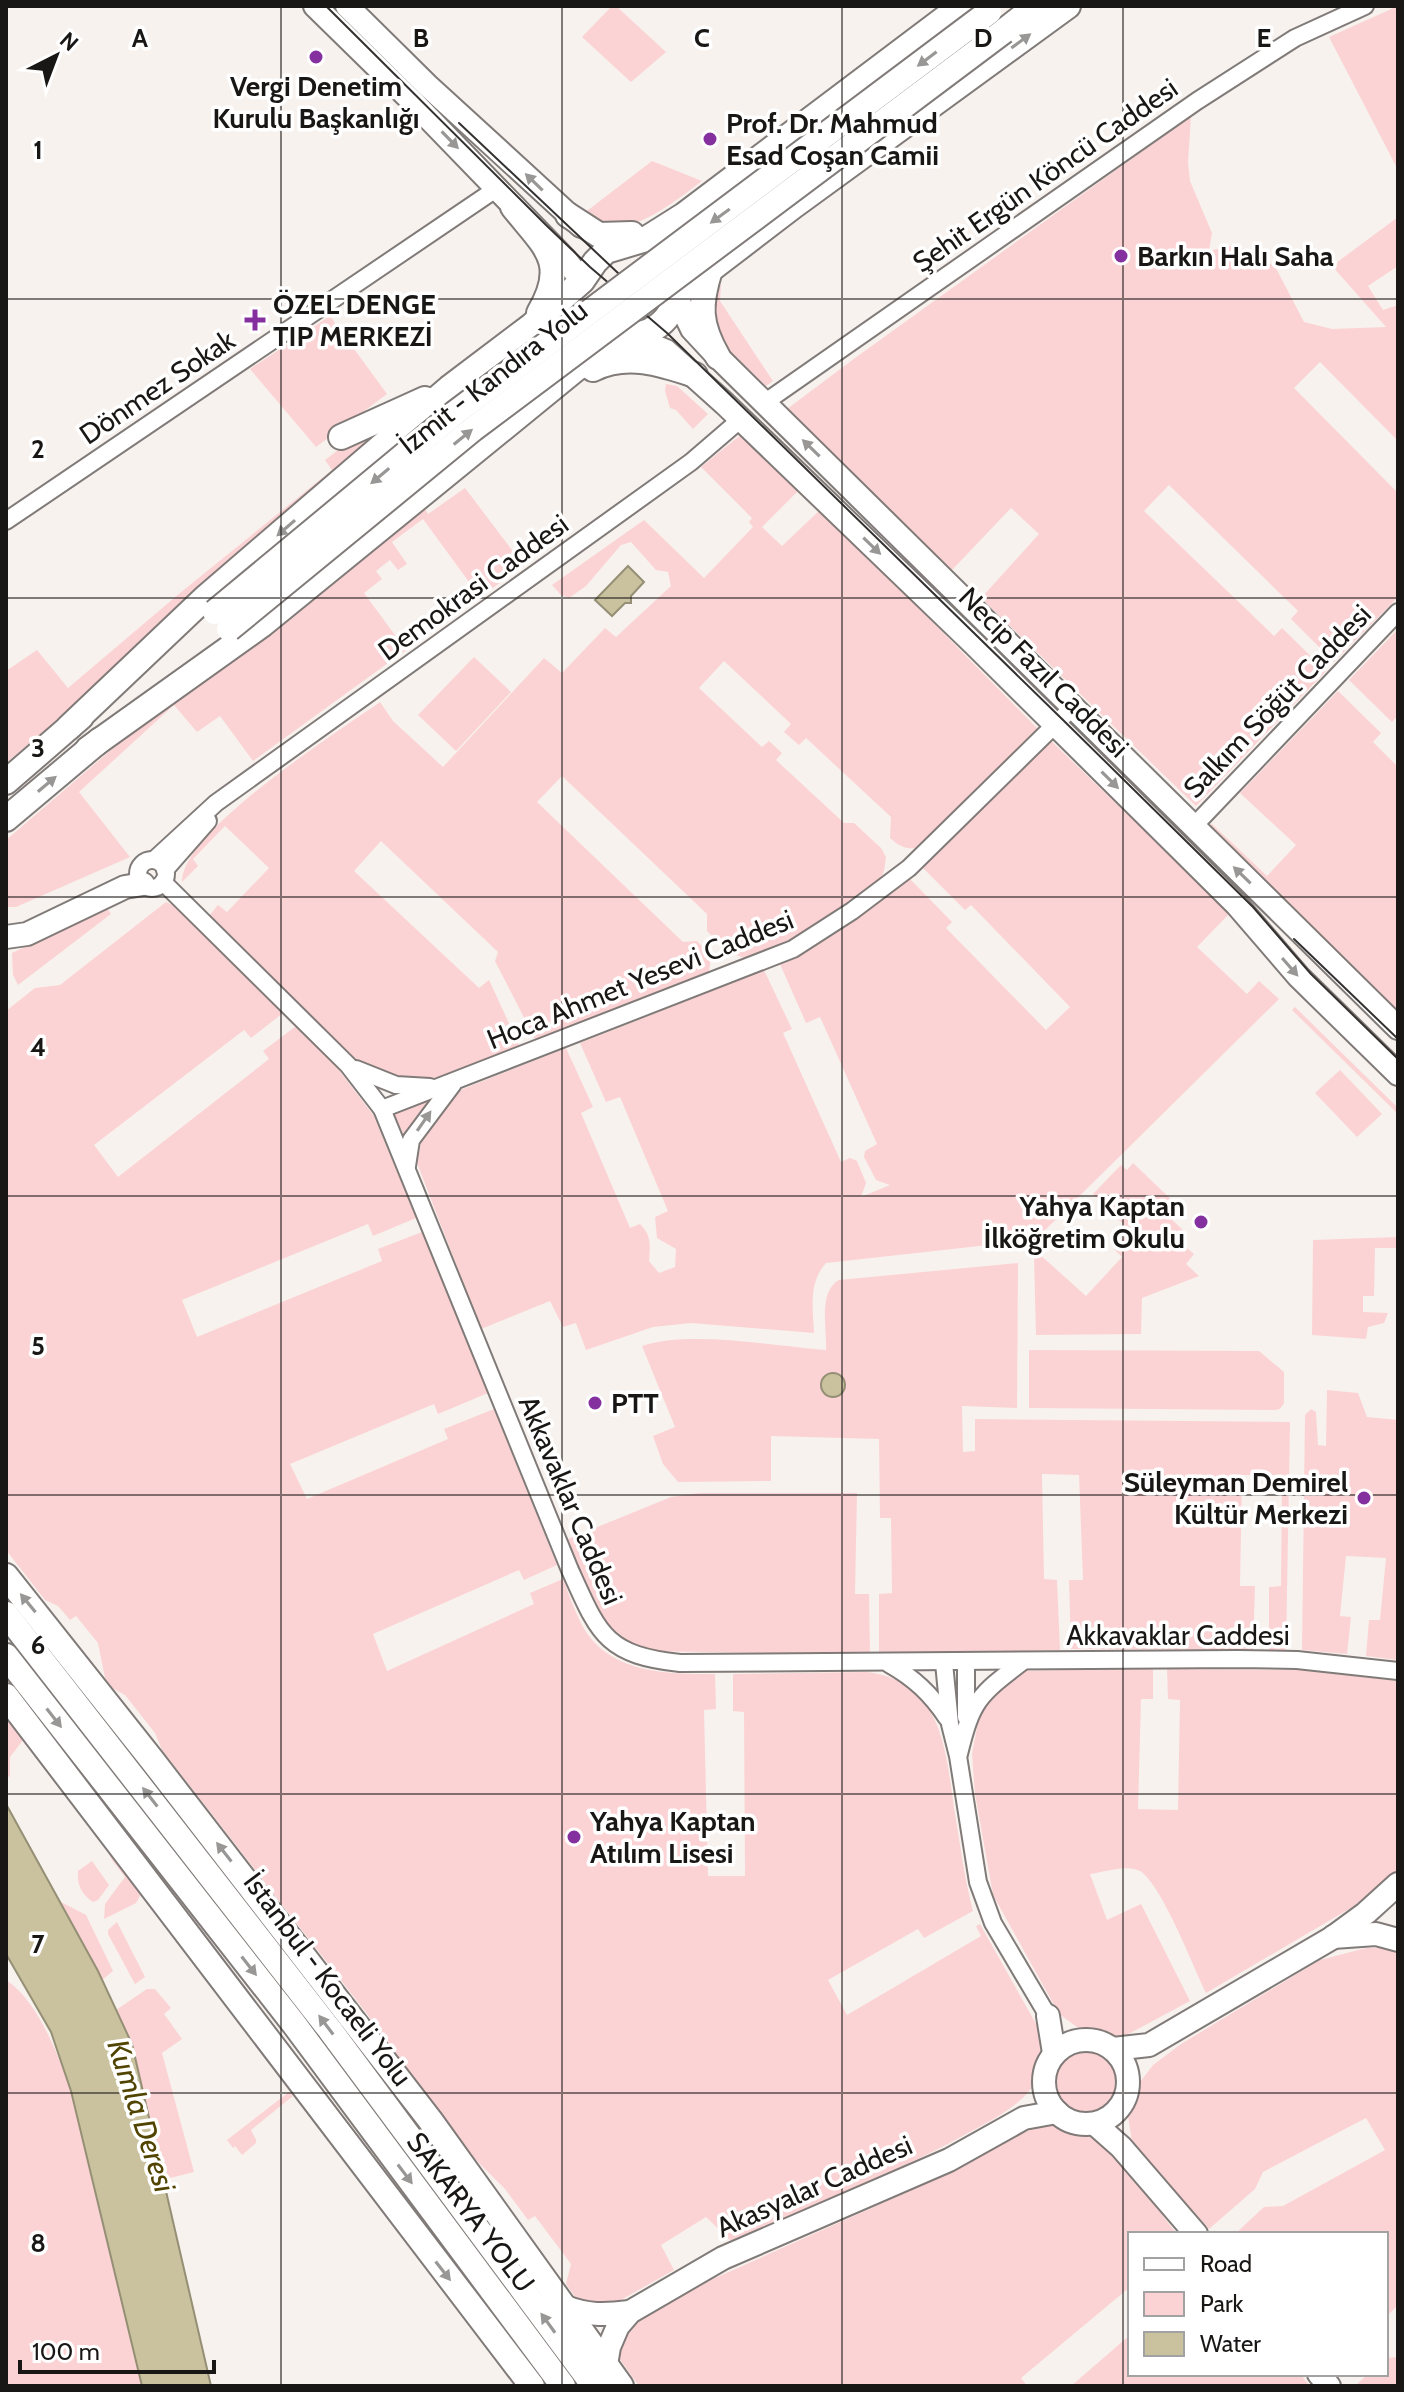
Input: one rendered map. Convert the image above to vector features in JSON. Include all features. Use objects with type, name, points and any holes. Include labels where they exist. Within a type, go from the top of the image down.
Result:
[{"type":"highway","points":[[69,727],[207,596],[449,388],[534,323],[582,281],[595,262],[617,246],[646,239],[677,220],[961,6]]},
{"type":"highway","name":"İzmit - Kandıra Yolu","points":[[6,819],[88,749],[222,620],[455,413],[997,16],[1036,6]]},
{"type":"highway","points":[[676,296],[1068,6]]},
{"type":"highway","points":[[513,207],[543,245],[553,266],[552,290],[534,323]]},
{"type":"highway","points":[[568,215],[599,235],[608,236],[650,231],[677,220]]},
{"type":"highway","points":[[677,220],[675,238],[679,247],[692,260],[714,266]]},
{"type":"highway","points":[[88,749],[263,624],[576,369],[630,336],[659,326],[671,311],[676,296],[674,280],[662,260],[635,246],[617,246]]},
{"type":"highway","points":[[714,266],[701,309],[706,337],[718,357]]},
{"type":"highway","points":[[582,281],[582,299],[597,320],[609,331],[630,336]]},
{"type":"highway","points":[[534,323],[554,316],[576,326],[584,344],[583,356],[576,369]]},
{"type":"highway","points":[[548,391],[599,366],[620,360],[653,362],[695,375]]},
{"type":"highway","points":[[341,437],[449,388]]},
{"type":"highway","name":"İzmit - Kandıra Yolu","points":[[6,782],[69,727],[222,620]]},
{"type":"highway","points":[[6,1576],[430,2120],[563,2306],[600,2376],[621,2386]]},
{"type":"highway","name":"İstanbul - Kocaeli Yolu","points":[[6,1614],[190,1847],[477,2226],[600,2376]]},
{"type":"highway","name":"SAKARYA YOLU","points":[[6,1656],[303,2037],[563,2386]]},
{"type":"highway","points":[[6,1696],[532,2386]]},
{"type":"highway","points":[[53,1758],[217,1926]]},
{"type":"highway","points":[[329,1989],[477,2226]]},
{"type":"main road","points":[[315,6],[413,102],[565,259],[582,281]]},
{"type":"main road","points":[[347,6],[427,85],[568,215],[597,239],[617,246]]},
{"type":"main road","name":"Necip Fazıl Caddesi","points":[[676,296],[692,329],[718,357],[1398,1028]]},
{"type":"main road","name":"Necip Fazıl Caddesi","points":[[630,336],[666,351],[741,419],[1237,905],[1299,977],[1398,1074]]},
{"type":"main road","points":[[6,924],[153,873]]},
{"type":"main road","points":[[6,937],[27,934],[153,873]]},
{"type":"main road","points":[[1396,1886],[1388,1914],[1398,1937]]},
{"type":"main road","points":[[1128,2074],[1149,2045],[1332,1938],[1396,1886]]},
{"type":"main road","points":[[1332,1938],[1376,1934],[1398,1937]]},
{"type":"main road","points":[[1048,2016],[1074,2040]]},
{"type":"main road","points":[[1048,2016],[1054,2053]]},
{"type":"main road","points":[[1024,2118],[1044,2090],[1046,2068],[1054,2053],[1074,2040],[1092,2040],[1113,2049],[1123,2061],[1128,2074],[1126,2097],[1105,2119],[1085,2125],[1057,2112],[1044,2090]]},
{"type":"main road","points":[[1113,2049],[1149,2045]]},
{"type":"main road","points":[[1024,2118],[1057,2112]]},
{"type":"main road","name":"Akasyalar Caddesi","points":[[630,2312],[723,2258],[949,2160],[1024,2118]]},
{"type":"main road","points":[[1105,2119],[1121,2147],[1194,2232]]},
{"type":"main road","points":[[563,2306],[582,2314],[630,2312]]},
{"type":"main road","points":[[600,2376],[618,2326],[630,2312]]},
{"type":"street","name":"Şehit Ergün Köncü Caddesi","points":[[764,403],[1205,95],[1295,38],[1365,6]]},
{"type":"street","name":"Dönmez Sokak","points":[[6,521],[496,189]]},
{"type":"street","name":"Demokrasi Caddesi","points":[[153,873],[233,792],[691,462],[741,419]]},
{"type":"street","name":"Salkım Söğüt Caddesi","points":[[1193,827],[1398,612]]},
{"type":"street","name":"Hoca Ahmet Yesevi Caddesi","points":[[455,1082],[793,949],[852,911],[909,868],[1074,706]]},
{"type":"street","name":"Akkavaklar Caddesi","points":[[153,873],[348,1065],[382,1109],[570,1570],[594,1625],[609,1640],[633,1655],[680,1663],[1297,1660],[1398,1671]]},
{"type":"street","points":[[348,1065],[396,1085],[419,1088],[455,1082]]},
{"type":"street","points":[[382,1109],[455,1082]]},
{"type":"street","points":[[407,1168],[411,1140],[455,1082]]},
{"type":"street","points":[[966,1662],[958,1724],[958,1756],[973,1855],[987,1911],[1048,2016]]},
{"type":"street","points":[[958,1724],[989,1688],[1022,1662]]},
{"type":"street","points":[[888,1663],[906,1673],[958,1724]]},
{"type":"street","points":[[944,1663],[958,1724]]},
{"type":"green space","points":[[612,6],[616,6],[666,52],[631,82],[582,37]]},
{"type":"green space","points":[[1398,6],[1398,170],[1329,37]]},
{"type":"green space","points":[[1191,116],[1190,181],[1212,233],[1209,251],[1235,245],[1269,262],[1277,270],[1304,322],[1332,329],[1386,327],[1332,266],[1398,217],[1398,266],[1368,286],[1383,310],[1398,305],[1398,441],[1320,362],[1294,388],[1398,493],[1398,597],[1334,662],[1291,619],[1298,611],[1169,485],[1144,511],[1274,636],[1282,628],[1326,671],[1196,806],[981,598],[1039,534],[1011,508],[952,570],[787,409]]},
{"type":"green space","points":[[652,161],[702,181],[665,208],[634,223],[614,225],[583,214]]},
{"type":"green space","points":[[716,283],[721,285],[720,301],[773,381],[766,386],[722,342],[716,330],[712,301]]},
{"type":"green space","points":[[330,316],[387,394],[316,447],[250,369]]},
{"type":"green space","points":[[666,384],[677,386],[708,414],[693,429],[676,410],[670,408]]},
{"type":"green space","points":[[405,420],[6,763],[6,671],[37,650],[68,688],[332,470],[325,460],[342,447]]},
{"type":"green space","points":[[743,433],[800,489],[762,527],[782,546],[821,509],[1040,731],[922,847],[905,847],[890,838],[891,817],[806,738],[799,745],[784,732],[791,724],[724,661],[699,688],[762,747],[769,741],[782,753],[776,760],[844,823],[854,823],[881,848],[886,857],[884,869],[872,887],[820,923],[747,959],[728,952],[707,931],[707,914],[562,776],[537,802],[683,942],[697,941],[705,949],[710,965],[707,975],[536,1041],[495,961],[498,952],[381,841],[354,871],[479,988],[489,980],[520,1047],[441,1078],[399,1076],[373,1069],[356,1060],[331,1039],[209,916],[218,905],[227,912],[269,868],[225,826],[193,859],[198,866],[182,882],[188,861],[233,811],[265,784],[380,702],[393,721],[443,767],[544,658],[562,673],[605,628],[616,637],[671,586],[668,572],[656,570],[631,542],[621,545],[586,586],[569,598],[561,595],[552,585],[644,520],[704,578],[753,527],[749,522],[752,518],[701,467]]},
{"type":"green space","points":[[465,488],[524,566],[480,597],[423,519],[392,542],[407,564],[398,570],[390,560],[376,571],[382,579],[364,593],[406,650],[253,761],[220,716],[197,732],[174,705],[79,792],[130,857],[16,907],[6,907],[6,840],[118,744],[231,663],[420,510],[425,509],[428,514]]},
{"type":"green space","points":[[1398,629],[1398,715],[1392,722],[1349,680]]},
{"type":"green space","points":[[474,657],[511,692],[456,751],[418,715]]},
{"type":"green space","points":[[1338,691],[1381,733],[1373,742],[1398,767],[1398,1015],[1206,829],[1212,824],[1267,876],[1296,845],[1240,793]]},
{"type":"green space","points":[[1049,739],[1230,913],[1197,947],[1247,994],[1259,981],[1279,999],[1035,1240],[826,1263],[814,1287],[814,1333],[691,1323],[653,1327],[586,1350],[576,1323],[563,1327],[550,1301],[481,1329],[417,1163],[422,1139],[453,1093],[566,1048],[593,1107],[581,1113],[630,1228],[640,1224],[647,1233],[649,1261],[659,1273],[675,1267],[676,1249],[657,1238],[655,1217],[668,1211],[620,1097],[606,1102],[580,1043],[764,970],[792,1029],[783,1033],[841,1162],[850,1158],[857,1161],[866,1183],[861,1197],[890,1185],[876,1180],[864,1157],[865,1151],[877,1144],[820,1017],[806,1023],[780,964],[847,925],[909,878],[952,922],[946,928],[1046,1030],[1070,1007],[971,905],[965,910],[922,867]]},
{"type":"green space","points":[[166,902],[175,906],[283,1013],[251,1038],[244,1030],[94,1145],[118,1177],[269,1059],[263,1051],[296,1026],[335,1065],[374,1116],[416,1218],[373,1236],[368,1224],[182,1300],[197,1337],[382,1261],[378,1249],[422,1232],[488,1393],[438,1414],[434,1404],[290,1464],[307,1499],[448,1439],[444,1429],[494,1409],[557,1565],[524,1580],[519,1570],[373,1634],[387,1671],[534,1604],[530,1593],[563,1579],[582,1625],[593,1641],[607,1653],[641,1668],[715,1674],[716,1709],[704,1710],[708,1876],[745,1876],[744,1712],[733,1711],[733,1674],[867,1672],[892,1678],[911,1689],[925,1703],[942,1741],[973,1911],[924,1938],[918,1929],[828,1980],[847,2015],[981,1936],[976,1926],[980,1924],[1040,2031],[1040,2053],[1034,2084],[1010,2108],[912,2162],[731,2241],[706,2217],[661,2245],[674,2270],[612,2305],[578,2301],[566,2284],[571,2264],[535,2216],[528,2220],[505,2189],[465,2149],[364,2010],[162,1750],[155,1733],[125,1695],[112,1688],[105,1678],[98,1643],[76,1616],[70,1620],[58,1606],[45,1600],[6,1550],[6,1011],[35,988],[60,985]]},
{"type":"green space","points":[[107,908],[111,914],[18,985],[13,975],[12,953]]},
{"type":"green space","points":[[1295,1007],[1398,1108],[1398,1114],[1292,1010]]},
{"type":"green space","points":[[1340,1070],[1382,1114],[1357,1137],[1315,1093]]},
{"type":"green space","points":[[438,1096],[414,1122],[405,1138],[394,1114],[398,1109]]},
{"type":"green space","points":[[1133,1163],[1175,1203],[1166,1214],[1187,1234],[1180,1242],[1194,1254],[1186,1264],[1199,1276],[1142,1298],[1141,1334],[1036,1335],[1034,1257],[1038,1253],[1086,1296],[1122,1257],[1114,1249],[1130,1231],[1093,1194],[1121,1165],[1127,1170]]},
{"type":"green space","points":[[1398,1237],[1398,1248],[1375,1248],[1374,1296],[1363,1296],[1363,1312],[1388,1313],[1384,1323],[1368,1327],[1366,1339],[1312,1335],[1313,1240]]},
{"type":"green space","points":[[1018,1263],[1017,1408],[962,1406],[963,1452],[975,1451],[975,1419],[1290,1422],[1286,1650],[1269,1650],[1269,1587],[1281,1586],[1282,1475],[1242,1475],[1240,1586],[1255,1586],[1253,1650],[1071,1649],[1069,1580],[1083,1580],[1079,1475],[1042,1474],[1044,1579],[1057,1580],[1060,1650],[879,1655],[879,1594],[892,1593],[891,1518],[880,1518],[879,1439],[771,1436],[771,1481],[678,1482],[663,1464],[653,1436],[675,1427],[642,1346],[661,1341],[707,1339],[826,1350],[826,1302],[832,1286],[839,1280]]},
{"type":"green space","points":[[1029,1350],[1259,1351],[1284,1372],[1284,1403],[1275,1410],[1029,1408]]},
{"type":"green space","points":[[1327,1390],[1358,1393],[1367,1417],[1398,1420],[1398,1660],[1366,1656],[1369,1620],[1380,1620],[1386,1558],[1346,1556],[1340,1616],[1351,1617],[1347,1654],[1302,1650],[1305,1415],[1311,1409],[1316,1412],[1318,1445],[1326,1446]]},
{"type":"green space","points":[[699,1493],[857,1493],[855,1594],[869,1594],[870,1655],[644,1651],[613,1630],[587,1590],[568,1539],[671,1497]]},
{"type":"green space","points":[[1153,1668],[1153,1699],[1141,1699],[1138,1809],[1178,1810],[1180,1700],[1168,1699],[1167,1669],[1305,1670],[1398,1681],[1398,1875],[1349,1909],[1206,1993],[1167,1909],[1149,1879],[1140,1871],[1128,1868],[1090,1874],[1107,1920],[1141,1904],[1190,2001],[1123,2037],[1097,2034],[1077,2027],[1059,2014],[993,1895],[975,1794],[972,1754],[980,1712],[993,1693],[1022,1671]]},
{"type":"green space","points":[[6,1714],[27,1735],[10,1757],[10,1776],[6,1778]]},
{"type":"green space","points":[[102,1841],[141,1894],[136,1903],[104,1919],[105,1904],[125,1877]]},
{"type":"green space","points":[[92,1861],[109,1885],[93,1902],[83,1892],[78,1876],[78,1871]]},
{"type":"green space","points":[[61,1902],[86,1915],[113,1971],[102,1980]]},
{"type":"green space","points":[[117,1922],[145,1977],[135,1984],[108,1934]]},
{"type":"green space","points":[[1366,1948],[1398,1948],[1398,2305],[1388,2315],[1388,2232],[1237,2232],[1264,2207],[1283,2206],[1385,2150],[1366,2118],[1263,2172],[1255,2189],[1209,2229],[1132,2142],[1128,2116],[1137,2086],[1153,2065],[1181,2044],[1320,1960]]},
{"type":"green space","points":[[6,1980],[28,2001],[37,2015],[54,2046],[71,2092],[142,2386],[6,2386]]},
{"type":"green space","points":[[147,1989],[155,1989],[171,2008],[164,2014],[182,2039],[162,2053],[194,2172],[162,2180],[132,2044],[116,2010]]},
{"type":"green space","points":[[1086,2048],[1110,2058],[1120,2082],[1110,2106],[1086,2116],[1062,2106],[1052,2082],[1062,2058]]},
{"type":"green space","points":[[289,2092],[293,2096],[251,2130],[256,2143],[242,2155],[235,2146],[233,2148],[227,2140]]},
{"type":"green space","points":[[1054,2123],[1078,2130],[1091,2138],[1131,2176],[1175,2232],[1128,2232],[1128,2289],[1021,2378],[1027,2386],[639,2386],[616,2354],[625,2332],[637,2322],[713,2279],[943,2176],[1021,2133]]},
{"type":"green space","points":[[1128,2337],[1128,2376],[1302,2376],[1310,2386],[1071,2386]]},
{"type":"green space","points":[[1398,2357],[1398,2386],[1355,2386],[1366,2376],[1388,2376],[1388,2358]]},
{"type":"water","points":[[628,566],[644,582],[631,596],[631,603],[625,603],[612,616],[595,600]]},
{"type":"water","points":[[833,1373],[841,1377],[845,1385],[841,1393],[833,1397],[825,1393],[821,1385],[825,1377]]},
{"type":"water","name":"Kumla Deresi","points":[[6,1804],[98,1971],[132,2044],[211,2386],[142,2386],[71,2091],[51,2032],[6,1954]]},
{"type":"tram line","points":[[326,6],[546,225],[667,333],[1061,718],[1253,907],[1311,974],[1398,1059]]},
{"type":"tram line","points":[[459,123],[654,307]]},
{"type":"tram line","points":[[1294,939],[1398,1039]]},
{"type":"place","name":"Vergi Denetim Kurulu Başkanlığı","points":[[316,57]]},
{"type":"place","name":"Prof. Dr. Mahmud Esad Coşan Camii","points":[[710,139]]},
{"type":"place","name":"Barkın Halı Saha","points":[[1121,256]]},
{"type":"place","name":"ÖZEL DENGE TIP MERKEZİ","points":[[255,320]]},
{"type":"place","name":"Yahya Kaptan İlköğretim Okulu","points":[[1201,1222]]},
{"type":"place","name":"PTT","points":[[595,1403]]},
{"type":"place","name":"Süleyman Demirel Kültür Merkezi","points":[[1364,1498]]},
{"type":"place","name":"Yahya Kaptan Atılım Lisesi","points":[[574,1837]]}]
